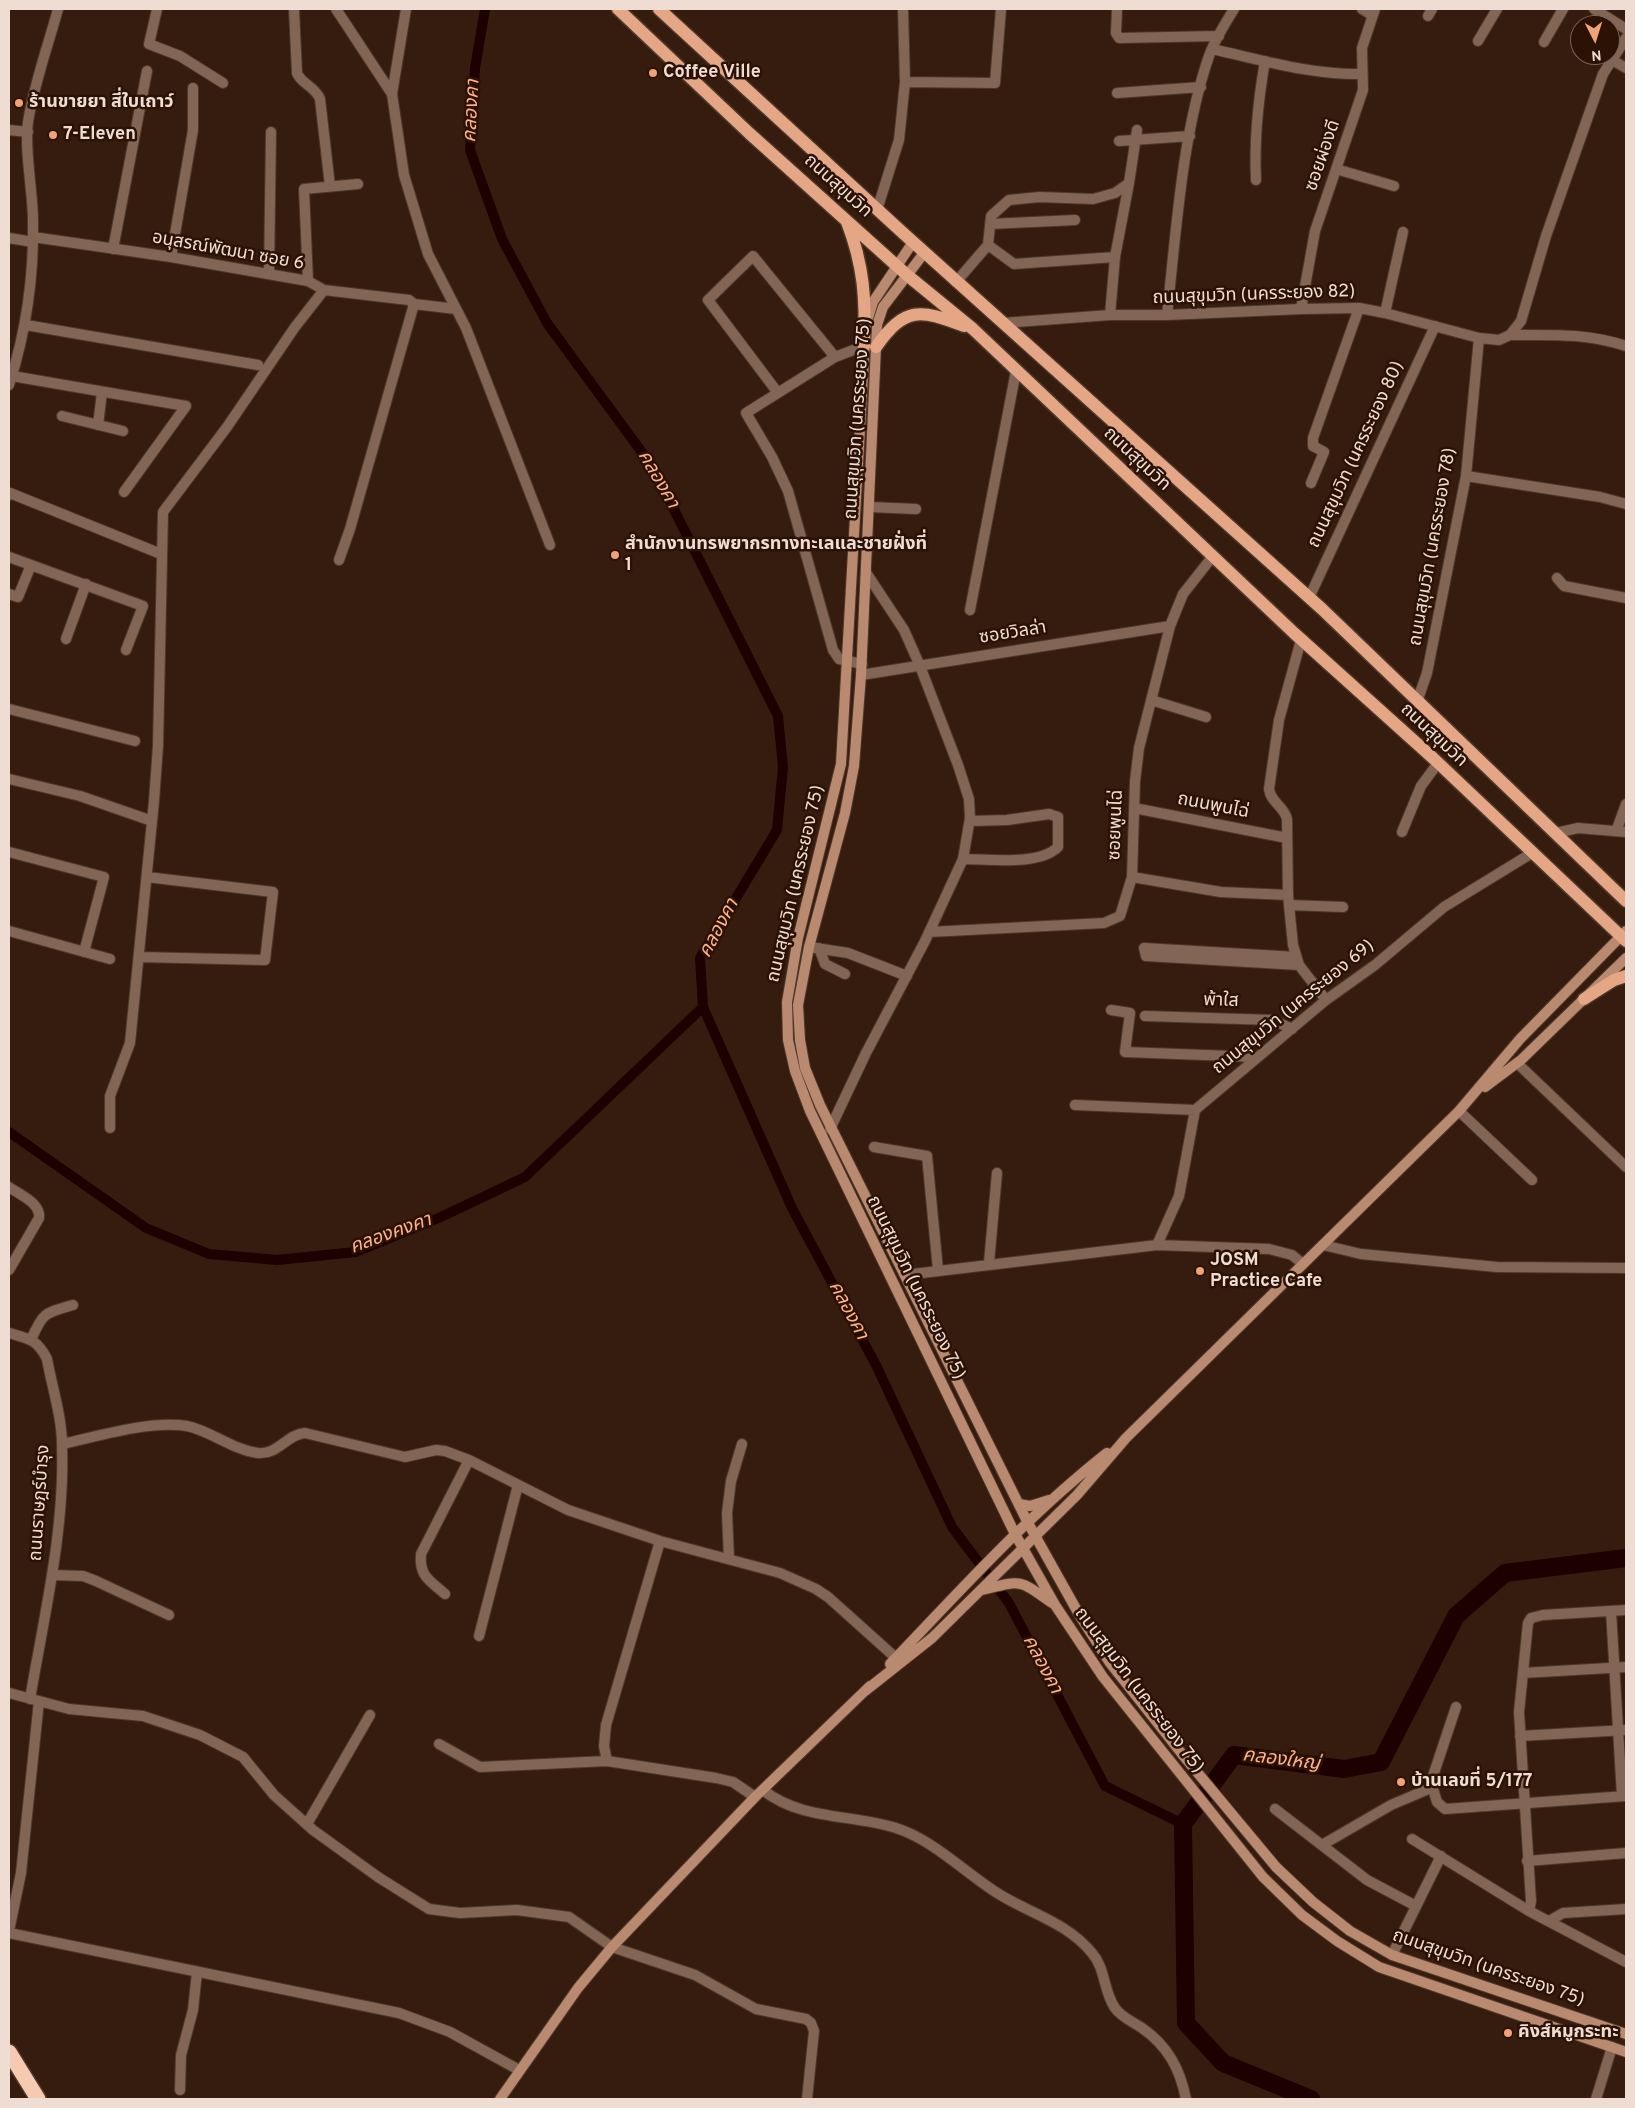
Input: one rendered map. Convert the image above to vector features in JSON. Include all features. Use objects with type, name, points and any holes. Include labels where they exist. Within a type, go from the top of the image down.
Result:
[{"type":"highway","points":[[9,2052],[38,2099]]},
{"type":"main road","name":"ถนนสุขุมวิท","points":[[618,9],[743,128],[845,217],[907,275],[973,329],[1302,640],[1624,936]]},
{"type":"main road","name":"ถนนสุขุมวิท","points":[[660,9],[956,282],[1310,598],[1418,699],[1626,901]]},
{"type":"main road","points":[[845,217],[855,242],[866,301],[870,347]]},
{"type":"main road","points":[[870,347],[889,328],[910,315],[924,313],[938,316],[973,329]]},
{"type":"main road","points":[[1584,999],[1614,980],[1626,976]]},
{"type":"street","points":[[58,9],[28,123],[33,240],[26,325],[10,380],[102,392],[186,406],[124,492]]},
{"type":"street","points":[[157,9],[149,44],[180,56],[223,83]]},
{"type":"street","points":[[294,9],[297,73],[301,80],[315,90],[320,99],[330,186]]},
{"type":"street","points":[[336,9],[392,94]]},
{"type":"street","points":[[406,9],[392,94],[404,175],[414,214],[428,254],[466,328],[550,545]]},
{"type":"street","points":[[877,210],[898,147],[905,82],[903,9]]},
{"type":"street","points":[[905,82],[995,82],[1001,9]]},
{"type":"street","points":[[1117,9],[1116,33],[1119,38],[1219,36]]},
{"type":"street","points":[[1168,315],[1181,191],[1190,136],[1212,49],[1234,9]]},
{"type":"street","points":[[1362,9],[1373,12]]},
{"type":"street","points":[[1478,41],[1497,9]]},
{"type":"street","points":[[1544,42],[1563,9]]},
{"type":"street","points":[[1594,9],[1626,28]]},
{"type":"street","name":"ซอยผ่องดี","points":[[1301,309],[1315,231],[1363,90],[1362,48],[1373,12]]},
{"type":"street","points":[[1212,49],[1322,73],[1362,74]]},
{"type":"street","points":[[1256,180],[1255,151],[1258,104],[1264,61]]},
{"type":"street","points":[[1510,335],[1521,321],[1546,236],[1603,74],[1609,65]]},
{"type":"street","points":[[113,249],[147,71]]},
{"type":"street","points":[[1117,93],[1201,87]]},
{"type":"street","points":[[171,257],[193,130],[195,109],[193,88]]},
{"type":"street","points":[[9,130],[28,132]]},
{"type":"street","points":[[269,274],[271,132]]},
{"type":"street","points":[[1119,140],[1136,135],[1190,136]]},
{"type":"street","points":[[1110,315],[1114,257],[1129,183],[1136,135]]},
{"type":"street","points":[[1336,169],[1394,186]]},
{"type":"street","points":[[956,282],[988,245],[991,216],[1009,200],[1039,197],[1092,199],[1115,193],[1129,183]]},
{"type":"street","points":[[308,281],[304,188],[358,184]]},
{"type":"street","points":[[990,224],[1075,220]]},
{"type":"street","points":[[1385,313],[1403,232]]},
{"type":"street","name":"อนุสรณ์พัฒนา ซอย 6","points":[[9,238],[171,257],[308,281],[324,290],[410,300],[414,304],[456,309]]},
{"type":"street","name":"ถนนสุขุมวิท (นครระยอง 75)","points":[[912,242],[872,302],[867,322],[870,347],[870,507],[862,664],[854,766],[814,947],[798,1005],[800,1040],[805,1068],[830,1129],[905,1274],[1028,1523],[1080,1616],[1110,1663],[1182,1754],[1276,1867],[1313,1902],[1350,1931],[1392,1955],[1626,2034]]},
{"type":"street","points":[[988,245],[1014,264],[1114,257]]},
{"type":"street","name":"ถนนสุขุมวิท (นครระยอง 75)","points":[[924,253],[883,307],[870,347],[841,764],[792,967],[787,1002],[788,1040],[795,1071],[810,1111],[1015,1534],[1055,1605],[1103,1677],[1263,1877],[1302,1915],[1337,1941],[1379,1967],[1626,2052]]},
{"type":"street","points":[[778,393],[708,300],[753,256],[835,357]]},
{"type":"street","points":[[110,1128],[110,1096],[130,1043],[152,821],[158,746],[162,520],[167,503],[227,426],[295,328],[324,290]]},
{"type":"street","points":[[339,560],[350,529],[414,304]]},
{"type":"street","points":[[1311,483],[1324,452],[1313,446],[1313,438],[1359,308]]},
{"type":"street","name":"ถนนสุขุมวิท (นครระยอง 82)","points":[[1002,323],[1110,315],[1168,315],[1359,308],[1479,338],[1498,340],[1510,335],[1577,335],[1598,338],[1626,346]]},
{"type":"street","points":[[26,325],[258,365]]},
{"type":"street","name":"ถนนสุขุมวิท (นครระยอง 80)","points":[[1310,598],[1435,326]]},
{"type":"street","name":"ถนนสุขุมวิท (นครระยอง 78)","points":[[1418,699],[1427,672],[1466,476],[1479,338]]},
{"type":"street","points":[[862,664],[848,663],[840,659],[833,650],[788,491],[772,457],[746,413],[835,357],[870,347]]},
{"type":"street","points":[[970,610],[1016,371]]},
{"type":"street","points":[[98,425],[102,392]]},
{"type":"street","points":[[62,416],[123,431]]},
{"type":"street","points":[[1466,476],[1600,497],[1626,504]]},
{"type":"street","points":[[9,495],[10,493],[160,554]]},
{"type":"street","points":[[870,507],[916,509]]},
{"type":"street","name":"ซอยพูนไฉ่","points":[[929,932],[1108,922],[1116,919],[1122,913],[1132,877],[1134,808],[1139,748],[1151,700],[1170,626],[1183,594],[1213,556]]},
{"type":"street","points":[[9,557],[143,606],[126,650]]},
{"type":"street","points":[[9,594],[18,597],[31,565]]},
{"type":"street","points":[[830,1129],[866,1053],[929,932],[963,859],[970,821],[968,799],[958,765],[920,666],[904,630],[866,574]]},
{"type":"street","points":[[1556,578],[1564,586],[1626,598]]},
{"type":"street","points":[[66,639],[86,584]]},
{"type":"street","name":"ซอยวิลล่า","points":[[861,675],[1170,626]]},
{"type":"street","points":[[1302,640],[1279,720],[1269,789],[1271,798],[1286,813],[1288,900],[1298,961],[1326,1000]]},
{"type":"street","points":[[1151,700],[1206,717]]},
{"type":"street","points":[[9,709],[135,741]]},
{"type":"street","points":[[1402,832],[1421,786],[1438,764]]},
{"type":"street","points":[[9,780],[80,796],[152,821]]},
{"type":"street","points":[[1556,833],[1578,828],[1622,831],[1626,804]]},
{"type":"street","name":"ถนนพูนไฉ่","points":[[1134,808],[1287,838]]},
{"type":"street","points":[[963,859],[1027,859],[1051,854],[1058,846],[1058,817],[1049,814],[1007,820],[970,821]]},
{"type":"street","points":[[9,852],[104,877],[84,952]]},
{"type":"street","name":"ถนนสุขุมวิท (นครระยอง 69)","points":[[1195,1110],[1326,1000],[1375,964],[1444,907],[1532,853]]},
{"type":"street","points":[[139,956],[265,960],[273,892],[147,877]]},
{"type":"street","points":[[1132,877],[1221,892],[1343,908]]},
{"type":"street","points":[[9,931],[110,959]]},
{"type":"street","points":[[865,1690],[932,1638],[1077,1495],[1126,1438],[1459,1111],[1520,1039],[1624,936]]},
{"type":"street","points":[[814,947],[825,964],[845,974]]},
{"type":"street","points":[[814,947],[848,953],[907,976]]},
{"type":"street","points":[[1236,957],[1146,956],[1144,948],[1298,961]]},
{"type":"street","points":[[1472,1097],[1517,1063],[1626,958]]},
{"type":"street","points":[[1111,1010],[1130,1013],[1125,1052],[1257,1057]]},
{"type":"street","name":"พ้าใส","points":[[1146,1016],[1273,1020],[1292,1030]]},
{"type":"street","points":[[1517,1063],[1626,1167]]},
{"type":"street","points":[[1075,1105],[1195,1110],[1179,1196],[1157,1245]]},
{"type":"street","points":[[1459,1111],[1532,1180]]},
{"type":"street","points":[[874,1147],[927,1156],[938,1270]]},
{"type":"street","points":[[989,1263],[996,1174]]},
{"type":"street","points":[[9,1187],[37,1206],[40,1212],[39,1218],[9,1270]]},
{"type":"street","points":[[905,1274],[1157,1245],[1269,1249],[1292,1255],[1303,1264]]},
{"type":"street","points":[[1323,1245],[1360,1254],[1497,1267],[1626,1268]]},
{"type":"street","points":[[9,1333],[31,1340],[40,1320],[47,1313],[74,1305]]},
{"type":"street","name":"ถนนราษฎร์บำรุง","points":[[9,1932],[22,1874],[34,1700],[61,1495],[62,1444],[47,1359],[38,1344],[31,1340]]},
{"type":"street","points":[[62,1444],[126,1430],[173,1425],[202,1431],[258,1453],[271,1452],[294,1435],[306,1433],[405,1457],[436,1450],[445,1451],[469,1460],[568,1510],[660,1540],[780,1573],[816,1589],[840,1606],[896,1658]]},
{"type":"street","points":[[500,2099],[578,1988],[612,1947],[759,1793],[865,1690],[955,1594],[1015,1534],[1053,1498],[1126,1438]]},
{"type":"street","points":[[730,1559],[727,1513],[731,1481],[742,1444]]},
{"type":"street","points":[[445,1594],[426,1577],[420,1568],[421,1554],[469,1460]]},
{"type":"street","points":[[479,1636],[518,1485]]},
{"type":"street","points":[[1019,1504],[1030,1506],[1053,1498]]},
{"type":"street","points":[[607,1761],[604,1746],[606,1724],[660,1540]]},
{"type":"street","points":[[52,1574],[90,1579],[168,1615]]},
{"type":"street","points":[[981,1590],[1010,1583],[1024,1584],[1055,1605]]},
{"type":"street","points":[[1529,1911],[1531,1901],[1519,1712],[1527,1628],[1531,1618],[1543,1615],[1626,1610]]},
{"type":"street","points":[[1456,1707],[1432,1777],[1431,1788],[1441,1806],[1450,1810],[1624,1796],[1623,1731],[1615,1668],[1611,1611]]},
{"type":"street","points":[[1523,1673],[1626,1667]]},
{"type":"street","points":[[9,1693],[69,1709],[143,1716],[200,1735],[243,1757],[274,1795],[307,1824],[378,1877],[429,1909],[460,1913],[517,1910],[569,1917],[612,1947],[695,1975],[756,2009],[806,2019],[812,2023],[814,2030],[807,2099]]},
{"type":"street","points":[[307,1824],[370,1715]]},
{"type":"street","points":[[1520,1736],[1623,1731]]},
{"type":"street","points":[[439,1744],[480,1767],[607,1761],[716,1778],[733,1782],[796,1809],[894,1828],[912,1834],[996,1892],[1062,1925],[1079,1938],[1097,1959],[1115,2009],[1158,2039],[1171,2055],[1183,2084],[1186,2099]]},
{"type":"street","points":[[1322,1845],[1391,1805],[1431,1788]]},
{"type":"street","points":[[1275,1809],[1367,1880],[1416,1906]]},
{"type":"street","points":[[1412,1839],[1529,1911],[1626,1962]]},
{"type":"street","points":[[1527,1861],[1626,1853]]},
{"type":"street","points":[[1392,1955],[1441,1856]]},
{"type":"street","points":[[1549,1921],[1563,1913],[1626,1909]]},
{"type":"street","points":[[9,1932],[398,2013],[450,2032],[519,2070]]},
{"type":"street","points":[[180,2090],[182,2054],[193,2010],[197,1972]]},
{"type":"street","points":[[1554,2027],[1559,2011]]},
{"type":"street","points":[[1596,2099],[1612,2047]]},
{"type":"waterway","name":"คลองคา","points":[[485,9],[475,68],[470,150],[502,239],[547,323],[652,466],[778,716],[783,767],[777,830],[700,958],[703,1007],[792,1208],[876,1365],[952,1527],[1009,1603],[1105,1786],[1183,1824]]},
{"type":"waterway","name":"คลองคงคา","points":[[9,1132],[146,1228],[209,1254],[277,1260],[356,1252],[441,1217],[525,1177],[703,1007]]},
{"type":"waterway","name":"คลองใหญ่","points":[[1311,2099],[1223,2063],[1186,2023],[1183,1824],[1234,1755],[1344,1769],[1381,1762],[1456,1616],[1505,1573],[1626,1558]]},
{"type":"place","name":"Coffee Ville","points":[[653,73]]},
{"type":"place","name":"ร้านขายยา สี่ใบเถาว์","points":[[19,103]]},
{"type":"place","name":"7-Eleven","points":[[53,135]]},
{"type":"place","name":"สำนักงานทรพยากรทางทะเลและชายฝั่งที่ 1","points":[[615,555]]},
{"type":"place","name":"JOSM Practice Cafe","points":[[1200,1271]]},
{"type":"place","name":"บ้านเลขที่ 5/177","points":[[1401,1782]]},
{"type":"place","name":"คิงส์หมูกระทะ","points":[[1508,2033]]}]
